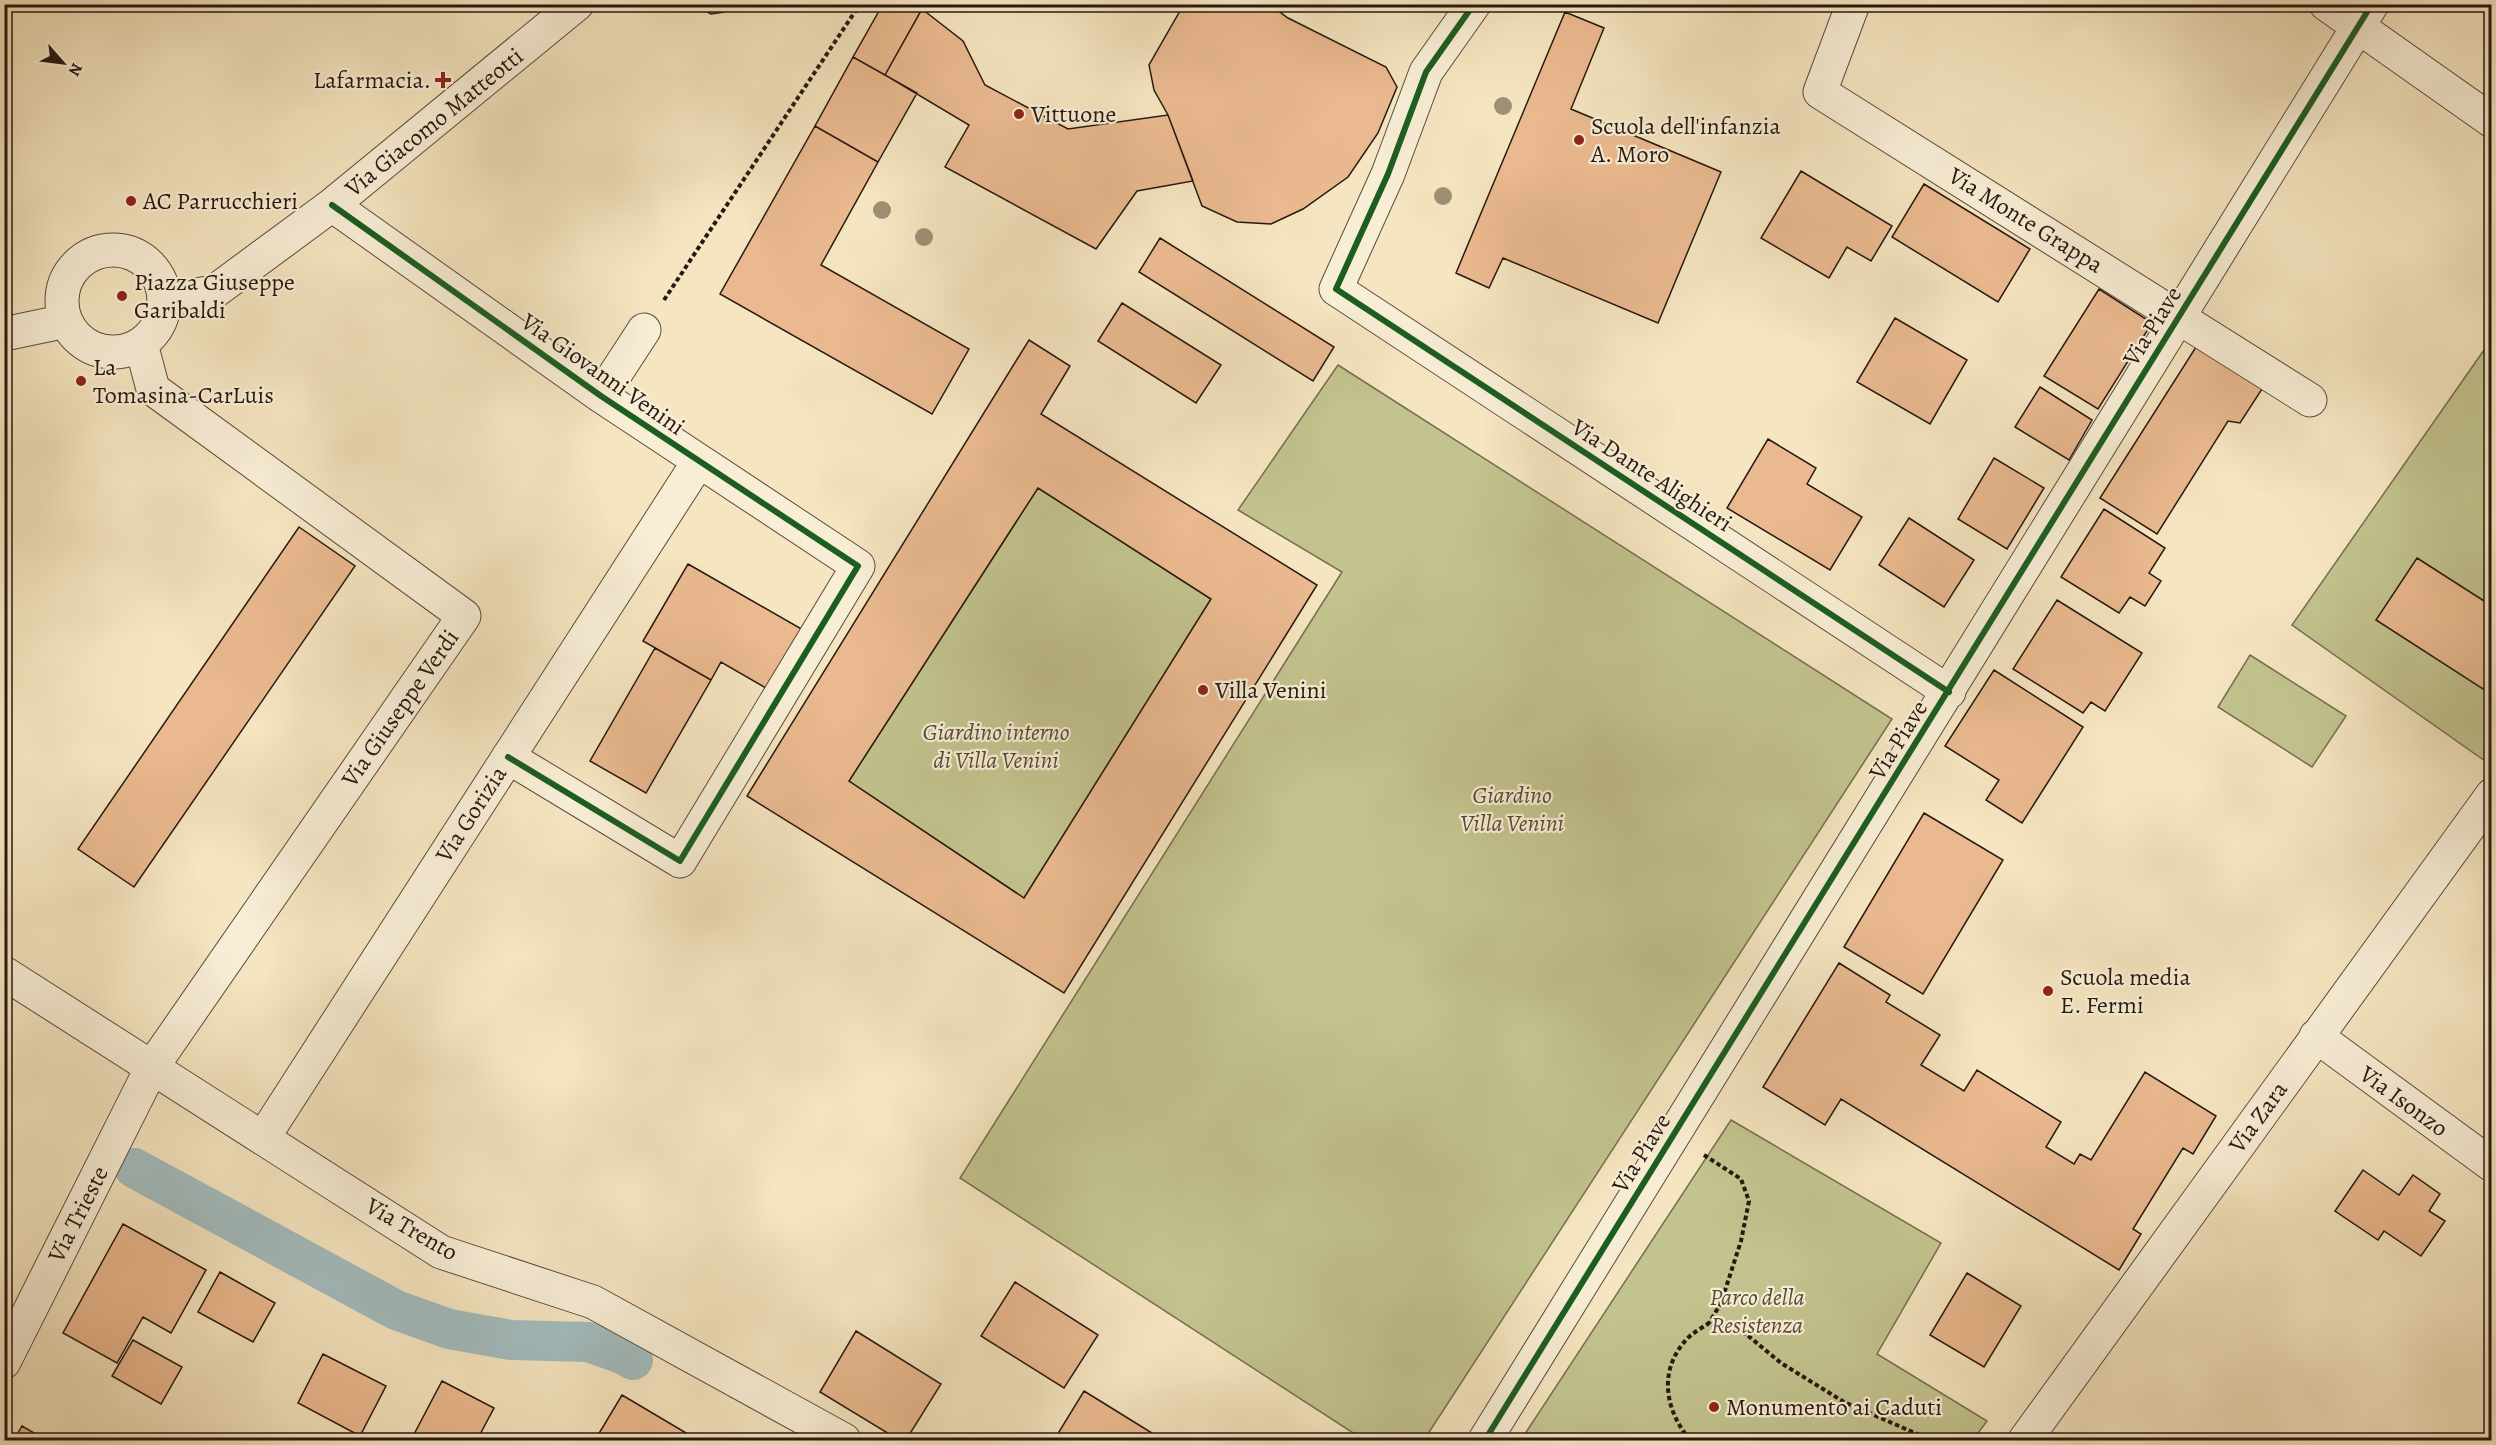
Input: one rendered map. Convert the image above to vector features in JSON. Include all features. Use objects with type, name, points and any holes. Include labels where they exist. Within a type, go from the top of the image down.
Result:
[{"type":"street","name":"Via Giacomo Matteotti","points":[[164,300],[214,292],[332,205],[577,4]]},
{"type":"street","name":"Via Dante Alighieri","points":[[1474,4],[1426,72],[1388,174],[1336,289],[1949,692]]},
{"type":"street","name":"Via Monte Grappa","points":[[1853,4],[1820,92],[2310,400]]},
{"type":"street","points":[[2326,4],[2365,16],[2492,121]]},
{"type":"street","name":"Via Piave","points":[[1485,1440],[2365,16]]},
{"type":"street","name":"Via Giovanni Venini","points":[[332,205],[601,396],[858,566],[680,861],[508,757]]},
{"type":"street","points":[[109,250],[124,251],[139,256],[152,267],[160,282],[164,300],[162,317],[154,332],[141,344],[124,351],[106,352],[90,347],[75,336],[66,321],[62,298],[69,274],[79,262],[93,254],[109,250]]},
{"type":"street","points":[[4,333],[66,321]]},
{"type":"street","points":[[601,396],[644,330]]},
{"type":"street","name":"Via Giuseppe Verdi","points":[[141,344],[153,389],[464,616],[152,1066]]},
{"type":"street","name":"Via Gorizia","points":[[263,1138],[699,461]]},
{"type":"street","name":"Via Zara","points":[[2025,1440],[2492,795]]},
{"type":"street","name":"Via Trento","points":[[4,973],[441,1252],[593,1302],[844,1440]]},
{"type":"street","name":"Via Isonzo","points":[[2316,1036],[2492,1165]]},
{"type":"street","name":"Via Trieste","points":[[4,1362],[152,1066]]},
{"type":"path","points":[[644,330],[861,4]]},
{"type":"path","points":[[1674,1134],[1741,1179],[1749,1201],[1741,1240],[1721,1302],[1709,1323],[1687,1339],[1672,1361],[1668,1395],[1672,1414],[1690,1440]]},
{"type":"path","points":[[1709,1323],[1746,1334],[1781,1363],[1844,1402],[1931,1440]]},
{"type":"green space","points":[[2491,340],[2492,752],[2485,761],[2292,625]]},
{"type":"green space","name":"Giardino Villa Venini","points":[[1338,365],[1892,719],[1424,1440],[1364,1440],[960,1178],[1342,572],[1238,510]]},
{"type":"green space","name":"Giardino interno di Villa Venini","points":[[1038,488],[1211,599],[1024,898],[849,781]]},
{"type":"green space","points":[[2250,655],[2346,716],[2312,767],[2218,707]]},
{"type":"green space","name":"Parco della Resistenza","points":[[1731,1120],[1941,1243],[1877,1354],[1987,1421],[1973,1440],[1521,1440]]},
{"type":"building","points":[[693,4],[735,4],[724,12],[711,14]]},
{"type":"building","points":[[883,4],[914,4],[922,9],[885,75],[853,57]]},
{"type":"building","points":[[1184,4],[1269,4],[1288,18],[1386,67],[1397,87],[1378,133],[1348,177],[1303,209],[1271,224],[1237,222],[1202,206],[1168,115],[1154,90],[1149,65]]},
{"type":"building","points":[[922,9],[963,41],[985,85],[1068,129],[1168,115],[1193,181],[1137,191],[1096,249],[945,167],[969,125],[885,75]]},
{"type":"building","name":"Scuola dell'infanzia A. Moro","points":[[1565,12],[1604,28],[1571,109],[1721,172],[1658,323],[1503,258],[1489,288],[1456,273]]},
{"type":"building","points":[[853,57],[917,93],[878,162],[815,126]]},
{"type":"building","points":[[815,126],[878,162],[821,265],[969,349],[932,414],[720,294]]},
{"type":"building","points":[[1801,171],[1892,226],[1871,261],[1847,247],[1829,278],[1761,238]]},
{"type":"building","points":[[1924,184],[2030,249],[1998,302],[1892,237]]},
{"type":"building","points":[[1160,238],[1334,347],[1313,381],[1139,272]]},
{"type":"building","points":[[2099,289],[2152,323],[2098,409],[2044,376]]},
{"type":"building","points":[[1122,303],[1221,365],[1196,403],[1098,341]]},
{"type":"building","points":[[1895,318],[1967,360],[1930,424],[1857,382]]},
{"type":"building","name":"Villa Venini","points":[[1029,340],[1070,366],[1041,414],[1317,585],[1064,993],[747,796]],"holes":[[[1038,488],[1211,599],[1024,898],[849,781]]]},
{"type":"building","points":[[2196,347],[2262,389],[2240,423],[2228,421],[2157,534],[2100,498]]},
{"type":"building","points":[[2040,387],[2092,420],[2069,460],[2015,427]]},
{"type":"building","points":[[1768,439],[1816,468],[1807,484],[1862,517],[1830,570],[1727,508]]},
{"type":"building","points":[[1994,458],[2044,488],[2007,549],[1958,519]]},
{"type":"building","points":[[2104,509],[2165,548],[2149,573],[2161,581],[2145,606],[2130,597],[2119,613],[2061,577]]},
{"type":"building","points":[[1909,518],[1974,560],[1944,607],[1879,565]]},
{"type":"building","points":[[299,527],[355,566],[134,887],[78,849]]},
{"type":"building","points":[[2417,558],[2492,606],[2492,676],[2483,689],[2376,620]]},
{"type":"building","points":[[688,564],[805,631],[771,691],[721,662],[711,680],[643,641]]},
{"type":"building","points":[[2057,600],[2142,653],[2105,711],[2091,702],[2083,713],[2013,669]]},
{"type":"building","points":[[655,648],[711,680],[646,793],[590,761]]},
{"type":"building","points":[[1994,670],[2083,727],[2022,823],[1986,800],[1999,780],[1945,746]]},
{"type":"building","points":[[1924,813],[2003,860],[1923,994],[1844,947]]},
{"type":"building","points":[[1839,963],[1890,995],[1886,1002],[1940,1035],[1921,1065],[1964,1091],[1977,1070],[2061,1122],[2046,1147],[2074,1164],[2080,1154],[2091,1160],[2145,1072],[2216,1116],[2193,1154],[2183,1148],[2133,1229],[2141,1234],[2119,1270],[1841,1099],[1825,1125],[1763,1087]]},
{"type":"building","points":[[2363,1170],[2399,1195],[2413,1175],[2440,1194],[2429,1211],[2445,1221],[2421,1256],[2384,1231],[2378,1240],[2335,1211]]},
{"type":"building","points":[[123,1224],[206,1270],[171,1333],[143,1317],[117,1363],[63,1333]]},
{"type":"building","points":[[220,1272],[275,1303],[253,1342],[198,1312]]},
{"type":"building","points":[[1967,1273],[2021,1306],[1984,1367],[1930,1335]]},
{"type":"building","points":[[1015,1282],[1098,1335],[1064,1388],[981,1336]]},
{"type":"building","points":[[856,1331],[941,1384],[906,1440],[899,1440],[820,1392]]},
{"type":"building","points":[[133,1340],[182,1367],[161,1404],[112,1376]]},
{"type":"building","points":[[323,1354],[386,1386],[360,1436],[298,1403]]},
{"type":"building","points":[[442,1381],[494,1408],[477,1440],[411,1440]]},
{"type":"building","points":[[1084,1391],[1160,1438],[1158,1440],[1054,1440]]},
{"type":"building","points":[[622,1395],[698,1440],[595,1440]]},
{"type":"building","points":[[22,1426],[46,1440],[14,1440]]},
{"type":"waterway","points":[[134,1168],[396,1310],[449,1329],[511,1340],[588,1342],[633,1360]]},
{"type":"cycle path","points":[[1474,4],[1426,72],[1388,174],[1336,289],[1949,692]]},
{"type":"cycle path","points":[[1485,1440],[2372,4]]},
{"type":"cycle path","points":[[332,205],[601,396],[858,566],[680,861],[508,757]]},
{"type":"place","name":"Lafarmacia.","points":[[443,80]]},
{"type":"place","name":"Vittuone","points":[[1019,114]]},
{"type":"place","name":"Scuola dell'infanzia A. Moro","points":[[1579,140]]},
{"type":"place","name":"AC Parrucchieri","points":[[131,201]]},
{"type":"place","name":"Piazza Giuseppe Garibaldi","points":[[122,296]]},
{"type":"place","name":"La Tomasina-CarLuis","points":[[81,381]]},
{"type":"place","name":"Villa Venini","points":[[1203,690]]},
{"type":"place","name":"Scuola media E. Fermi","points":[[2048,991]]},
{"type":"place","name":"Monumento ai Caduti","points":[[1714,1407]]}]
